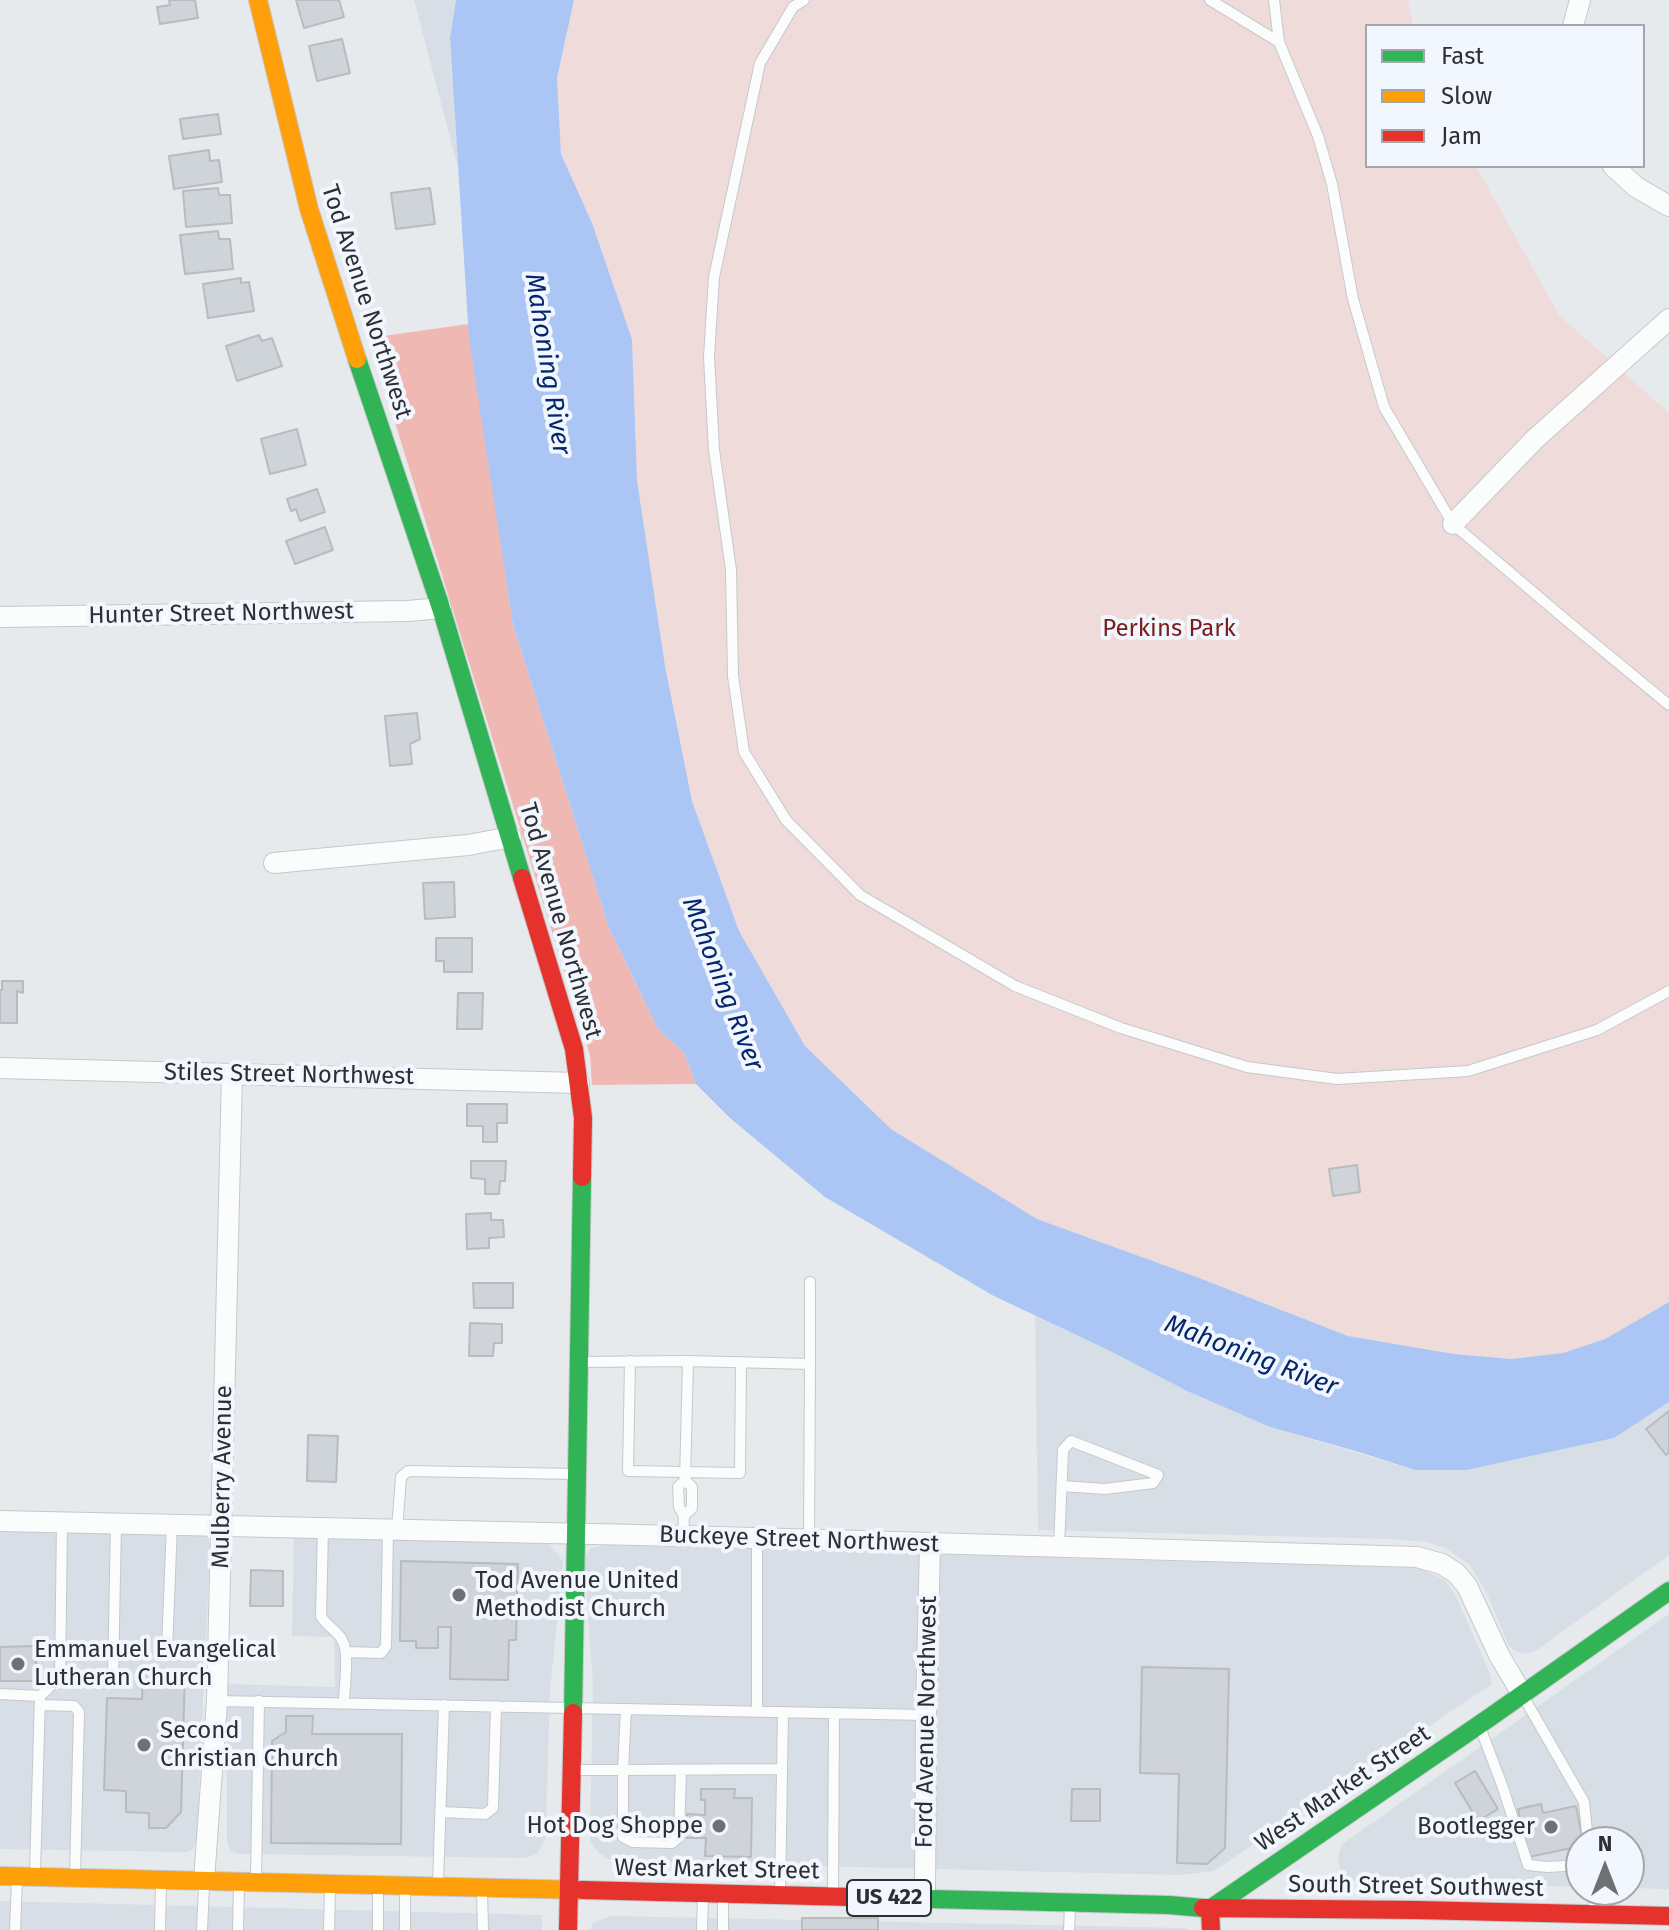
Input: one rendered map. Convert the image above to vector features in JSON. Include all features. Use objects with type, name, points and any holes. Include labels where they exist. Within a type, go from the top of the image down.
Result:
[{"type":"main road","name":"Tod Avenue Northwest","points":[[258,0],[309,209],[441,608],[574,1049],[583,1118],[568,1930]]},
{"type":"main road","name":"West Market Street","points":[[17,1876],[1070,1902],[1210,1909],[1669,1591]]},
{"type":"main road","name":"South Street Southwest","points":[[1210,1909],[1669,1916]]},
{"type":"main road","points":[[1210,1909],[1211,1930]]},
{"type":"street","points":[[1574,24],[1580,0]]},
{"type":"street","points":[[1615,168],[1636,187],[1669,206]]},
{"type":"street","points":[[1453,524],[1535,439],[1669,319]]},
{"type":"street","name":"Hunter Street Northwest","points":[[0,617],[441,608]]},
{"type":"street","points":[[274,863],[468,845],[511,837]]},
{"type":"street","name":"Stiles Street Northwest","points":[[0,1068],[579,1083]]},
{"type":"street","name":"Mulberry Avenue","points":[[204,1880],[219,1649],[232,1074]]},
{"type":"street","name":"Buckeye Street Northwest","points":[[0,1521],[577,1535],[683,1526],[757,1539],[1427,1558],[1449,1568],[1467,1586],[1499,1655],[1522,1694]]},
{"type":"street","name":"Ford Avenue Northwest","points":[[925,1899],[930,1544]]},
{"type":"lane","points":[[804,0],[793,7],[760,63],[714,277],[709,357],[714,450],[731,570],[733,676],[744,752],[786,820],[860,895],[1015,986],[1121,1028],[1247,1067],[1337,1079],[1468,1071],[1597,1030],[1669,991]]},
{"type":"lane","points":[[1210,0],[1279,42]]},
{"type":"lane","points":[[1274,0],[1279,42],[1318,136],[1332,184],[1353,299],[1384,407],[1453,524],[1669,705]]},
{"type":"lane","points":[[809,1540],[810,1282]]},
{"type":"lane","points":[[630,1361],[628,1471],[686,1476],[740,1473],[741,1362]]},
{"type":"lane","points":[[683,1526],[692,1508],[692,1487],[686,1476],[688,1361]]},
{"type":"lane","points":[[579,1362],[810,1364]]},
{"type":"lane","points":[[1059,1547],[1063,1450],[1071,1441],[1158,1475],[1153,1483],[1105,1489],[1062,1486]]},
{"type":"lane","points":[[346,1652],[381,1653],[386,1646],[393,1530],[401,1477],[408,1471],[578,1474]]},
{"type":"lane","points":[[15,1930],[17,1876],[40,1700],[60,1677],[62,1522]]},
{"type":"lane","points":[[60,1677],[113,1678],[116,1523]]},
{"type":"lane","points":[[172,1524],[167,1649],[219,1649]]},
{"type":"lane","points":[[323,1528],[321,1616],[325,1624],[342,1639],[346,1652],[344,1703]]},
{"type":"lane","points":[[757,1539],[757,1712]]},
{"type":"lane","points":[[0,1694],[74,1706],[79,1712],[75,1878]]},
{"type":"lane","points":[[1522,1694],[1584,1802],[1586,1826]]},
{"type":"lane","points":[[217,1701],[926,1715]]},
{"type":"lane","points":[[238,1930],[247,1882],[259,1701]]},
{"type":"lane","points":[[438,1887],[444,1705]]},
{"type":"lane","points":[[441,1812],[485,1814],[493,1808],[496,1706]]},
{"type":"lane","points":[[626,1709],[623,1837],[633,1842],[672,1843],[679,1837],[681,1770]]},
{"type":"lane","points":[[780,1895],[783,1712]]},
{"type":"lane","points":[[833,1896],[834,1713]]},
{"type":"lane","points":[[1479,1725],[1528,1865],[1565,1866]]},
{"type":"lane","points":[[572,1770],[782,1769]]},
{"type":"lane","points":[[160,1930],[161,1880]]},
{"type":"lane","points":[[202,1930],[204,1880]]},
{"type":"lane","points":[[329,1930],[331,1884]]},
{"type":"lane","points":[[378,1885],[378,1930]]},
{"type":"lane","points":[[405,1886],[405,1930]]},
{"type":"lane","points":[[482,1888],[483,1930]]},
{"type":"lane","points":[[702,1930],[703,1894]]},
{"type":"lane","points":[[723,1894],[723,1930]]},
{"type":"lane","points":[[1069,1930],[1070,1902]]},
{"type":"lane","points":[[1594,1906],[1595,1914]]},
{"type":"shaded area","points":[[414,0],[456,0],[450,38],[458,168]]},
{"type":"shaded area","points":[[468,324],[513,625],[609,928],[658,1029],[684,1053],[696,1084],[592,1085],[590,1055],[369,338]]},
{"type":"shaded area","points":[[1035,1316],[1187,1391],[1270,1427],[1415,1470],[1467,1470],[1613,1438],[1669,1402],[1669,1555],[1534,1652],[1523,1654],[1508,1644],[1487,1594],[1470,1565],[1444,1547],[1425,1542],[1038,1530]]},
{"type":"shaded area","points":[[0,1528],[203,1533],[208,1538],[197,1839],[193,1849],[188,1852],[0,1849]]},
{"type":"shaded area","points":[[294,1535],[538,1542],[548,1544],[558,1554],[563,1562],[550,1691],[546,1827],[545,1840],[537,1854],[525,1858],[240,1854],[230,1851],[227,1842],[227,1684],[335,1687],[334,1637],[292,1636]]},
{"type":"shaded area","points":[[607,1545],[1419,1568],[1445,1580],[1455,1594],[1492,1684],[1214,1871],[1180,1875],[612,1861],[599,1853],[590,1841],[593,1684],[584,1558],[591,1548]]},
{"type":"shaded area","points":[[1669,1614],[1669,1889],[1645,1888],[1645,1826],[1565,1826],[1565,1887],[1353,1881],[1339,1866],[1341,1846]]},
{"type":"shaded area","points":[[0,1901],[542,1915],[542,1930],[0,1930]]},
{"type":"shaded area","points":[[611,1916],[1187,1930],[590,1930],[593,1923]]},
{"type":"green space","name":"Perkins Park","points":[[574,0],[1408,0],[1413,24],[1365,24],[1365,168],[1477,168],[1559,315],[1669,413],[1669,1302],[1605,1339],[1563,1353],[1511,1359],[1454,1354],[1348,1336],[1037,1219],[891,1129],[805,1046],[739,931],[692,801],[665,666],[637,480],[632,339],[592,223],[561,154],[557,78]]},
{"type":"water","name":"Mahoning River","points":[[456,0],[574,0],[557,78],[561,154],[592,223],[632,339],[637,480],[665,666],[692,801],[739,931],[805,1046],[891,1129],[1037,1219],[1348,1336],[1454,1354],[1511,1359],[1563,1353],[1605,1339],[1669,1302],[1669,1402],[1614,1438],[1467,1470],[1415,1470],[1270,1427],[1187,1391],[992,1295],[825,1197],[730,1118],[696,1084],[684,1053],[658,1029],[609,928],[513,625],[469,339],[450,38]]},
{"type":"building","points":[[169,0],[195,0],[198,18],[160,24],[157,7],[170,5]]},
{"type":"building","points":[[296,0],[339,0],[344,17],[304,28]]},
{"type":"building","points":[[342,39],[350,73],[317,81],[309,46]]},
{"type":"building","points":[[218,114],[221,134],[183,139],[180,119]]},
{"type":"building","points":[[209,150],[210,161],[219,160],[222,182],[174,189],[169,156]]},
{"type":"building","points":[[218,188],[219,195],[230,195],[232,223],[186,227],[183,191]]},
{"type":"building","points":[[430,188],[435,224],[396,229],[391,193]]},
{"type":"building","points":[[218,231],[219,239],[230,239],[233,269],[185,274],[180,235]]},
{"type":"building","points":[[241,278],[241,283],[249,282],[254,311],[208,318],[203,284]]},
{"type":"building","points":[[259,335],[262,341],[272,338],[282,366],[237,381],[226,346]]},
{"type":"building","points":[[297,429],[306,465],[270,474],[261,439]]},
{"type":"building","points":[[317,489],[325,512],[300,521],[296,509],[291,511],[287,499]]},
{"type":"building","points":[[325,527],[333,550],[295,564],[286,541]]},
{"type":"building","points":[[417,713],[420,739],[410,744],[412,764],[390,766],[385,716]]},
{"type":"building","points":[[454,882],[455,917],[425,919],[423,883]]},
{"type":"building","points":[[436,938],[472,938],[472,972],[444,972],[444,961],[436,961]]},
{"type":"building","points":[[2,981],[23,981],[23,993],[17,991],[17,1023],[0,1023]]},
{"type":"building","points":[[458,993],[483,993],[482,1029],[457,1029]]},
{"type":"building","points":[[467,1104],[507,1104],[507,1123],[497,1123],[497,1142],[483,1142],[483,1126],[467,1126]]},
{"type":"building","points":[[471,1161],[506,1161],[505,1181],[500,1181],[499,1194],[485,1194],[485,1179],[471,1178]]},
{"type":"building","points":[[1357,1165],[1360,1192],[1333,1196],[1329,1169]]},
{"type":"building","points":[[491,1213],[491,1220],[503,1220],[504,1237],[489,1238],[489,1248],[467,1249],[466,1214]]},
{"type":"building","points":[[473,1283],[513,1283],[513,1308],[474,1308]]},
{"type":"building","points":[[470,1323],[502,1324],[502,1343],[494,1343],[493,1356],[469,1356]]},
{"type":"building","points":[[1669,1411],[1669,1453],[1666,1455],[1646,1429]]},
{"type":"building","points":[[308,1435],[338,1436],[336,1482],[307,1481]]},
{"type":"building","name":"Tod Avenue United Methodist Church","points":[[401,1561],[518,1564],[516,1640],[509,1640],[508,1680],[450,1679],[451,1627],[438,1627],[438,1648],[416,1648],[416,1641],[400,1641]]},
{"type":"building","points":[[251,1570],[283,1571],[283,1606],[250,1606]]},
{"type":"building","name":"Emmanuel Evangelical Lutheran Church","points":[[36,1646],[36,1681],[0,1681],[0,1647]]},
{"type":"building","points":[[1142,1667],[1229,1669],[1225,1848],[1207,1864],[1177,1863],[1179,1774],[1140,1773]]},
{"type":"building","name":"Second Christian Church","points":[[143,1669],[185,1671],[181,1812],[166,1828],[149,1828],[149,1813],[126,1812],[126,1791],[104,1790],[107,1698],[142,1699]]},
{"type":"building","points":[[286,1716],[313,1716],[312,1734],[402,1734],[401,1844],[271,1843],[272,1741],[286,1732]]},
{"type":"building","points":[[1475,1771],[1498,1809],[1478,1821],[1455,1783]]},
{"type":"building","name":"Hot Dog Shoppe","points":[[701,1789],[735,1789],[734,1798],[752,1798],[751,1857],[705,1856],[706,1838],[687,1838],[687,1814],[705,1815]]},
{"type":"building","points":[[1072,1789],[1100,1789],[1100,1821],[1071,1821]]},
{"type":"building","name":"Bootlegger","points":[[1541,1804],[1543,1813],[1576,1806],[1580,1826],[1565,1826],[1565,1849],[1529,1857],[1518,1809]]},
{"type":"building","points":[[802,1918],[878,1918],[878,1930],[802,1930]]},
{"type":"traffic: fast","points":[[357,359],[441,608],[522,878]]},
{"type":"traffic: fast","points":[[573,1713],[582,1177]]},
{"type":"traffic: fast","points":[[1210,1909],[1669,1591]]},
{"type":"traffic: fast","points":[[890,1898],[1203,1908]]},
{"type":"traffic: slow","points":[[258,0],[309,209],[357,359]]},
{"type":"traffic: slow","points":[[0,1876],[582,1890]]},
{"type":"traffic: jam","points":[[522,878],[574,1049],[583,1118],[582,1177]]},
{"type":"traffic: jam","points":[[568,1930],[573,1713]]},
{"type":"traffic: jam","points":[[582,1890],[890,1898]]},
{"type":"traffic: jam","points":[[1203,1908],[1669,1916]]},
{"type":"traffic: jam","points":[[1210,1909],[1211,1930]]},
{"type":"place","name":"Tod Avenue United Methodist Church","points":[[459,1595]]},
{"type":"place","name":"Emmanuel Evangelical Lutheran Church","points":[[18,1664]]},
{"type":"place","name":"Second Christian Church","points":[[144,1745]]},
{"type":"place","name":"Hot Dog Shoppe","points":[[719,1826]]},
{"type":"place","name":"Bootlegger","points":[[1551,1827]]}]
